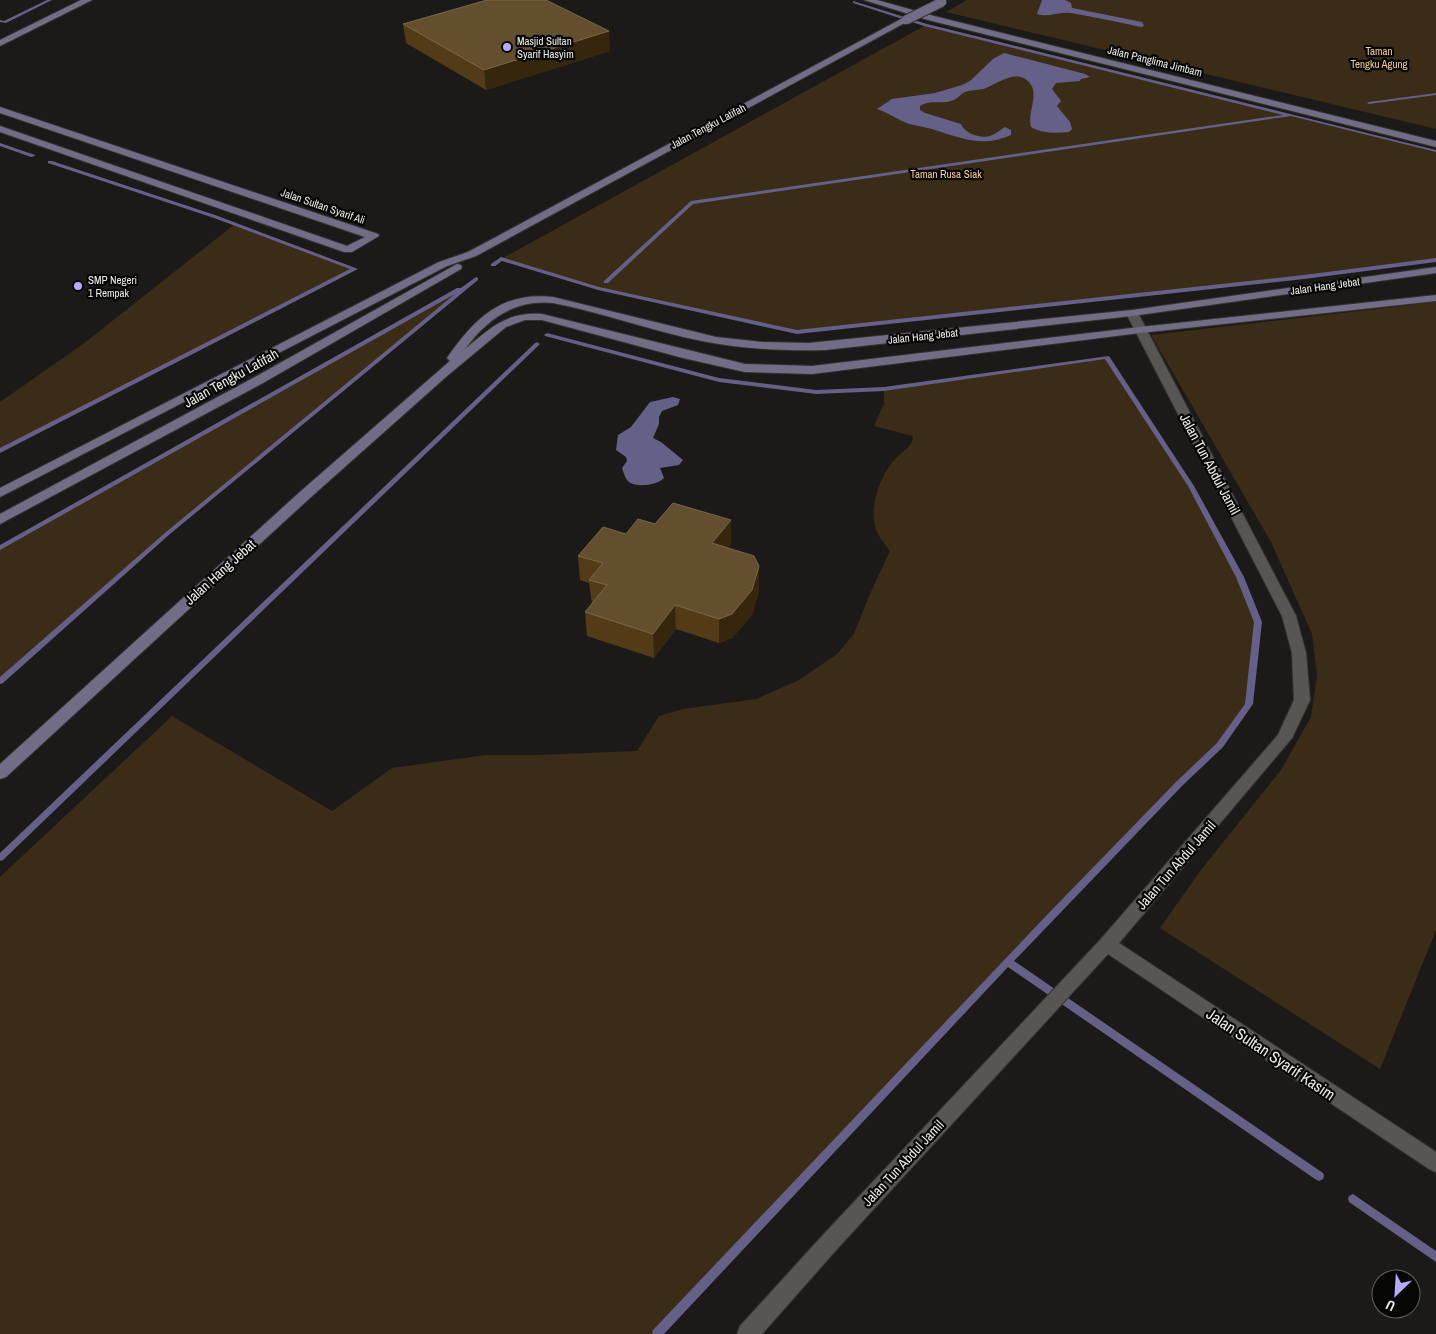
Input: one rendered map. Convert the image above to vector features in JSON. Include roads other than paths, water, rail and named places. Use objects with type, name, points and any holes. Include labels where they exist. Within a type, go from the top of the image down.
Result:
[{"type":"street","points":[[0,34],[70,0]]},
{"type":"street","points":[[0,43],[88,0]]},
{"type":"street","name":"Jalan Panglima Jimbam","points":[[868,0],[931,18],[1436,144]]},
{"type":"street","name":"Jalan Panglima Jimbam","points":[[892,0],[950,16],[1436,134]]},
{"type":"street","name":"Jalan Tengku Latifah","points":[[0,493],[233,371],[444,264],[472,254],[945,0]]},
{"type":"street","name":"Jalan Sultan Syarif Ali","points":[[0,110],[374,236],[348,250],[0,128]]},
{"type":"street","name":"Jalan Tengku Latifah","points":[[0,520],[293,361],[456,268],[472,254]]},
{"type":"street","name":"Jalan Hang Jebat","points":[[442,373],[475,326],[501,308],[531,300],[557,301],[702,337],[762,347],[794,348],[1132,313],[1436,270]]},
{"type":"street","name":"Jalan Hang Jebat","points":[[0,773],[306,494],[442,373],[502,325],[524,316],[542,317],[687,356],[745,368],[812,370],[1140,330],[1436,298]]},
{"type":"street","name":"Jalan Tun Abdul Jamil","points":[[748,1334],[830,1242],[1107,944],[1284,738],[1302,700],[1299,653],[1289,616],[1132,313]]},
{"type":"street","name":"Jalan Sultan Syarif Kasim","points":[[1107,944],[1256,1045],[1436,1163]]},
{"type":"waterway","points":[[0,21],[4,22],[50,0]]},
{"type":"waterway","points":[[854,2],[926,25],[1291,115]]},
{"type":"waterway","points":[[1369,103],[1436,94]]},
{"type":"waterway","points":[[606,282],[691,203],[1291,115]]},
{"type":"waterway","points":[[1291,115],[1436,151]]},
{"type":"waterway","points":[[0,144],[33,156]]},
{"type":"waterway","points":[[0,451],[355,269],[216,217],[50,162]]},
{"type":"waterway","points":[[493,265],[501,259],[598,288],[797,332],[1304,277],[1436,260]]},
{"type":"waterway","points":[[0,681],[168,533],[476,279]]},
{"type":"waterway","points":[[0,548],[459,289]]},
{"type":"waterway","points":[[547,335],[719,380],[816,392],[884,389],[1107,357],[1191,486],[1240,577],[1258,622],[1249,704],[1220,745],[1179,784],[1047,920],[657,1334]]},
{"type":"waterway","points":[[0,858],[537,344]]},
{"type":"waterway","points":[[1008,962],[1319,1176]]},
{"type":"waterway","points":[[1353,1199],[1436,1257]]},
{"type":"place","name":"Masjid Sultan Syarif Hasyim","points":[[507,47]]},
{"type":"place","name":"SMP Negeri 1 Rempak","points":[[78,286]]},
{"type":"park label","name":"Taman Tengku Agung","points":[[1379,57]]},
{"type":"park label","name":"Taman Rusa Siak","points":[[946,174]]}]
